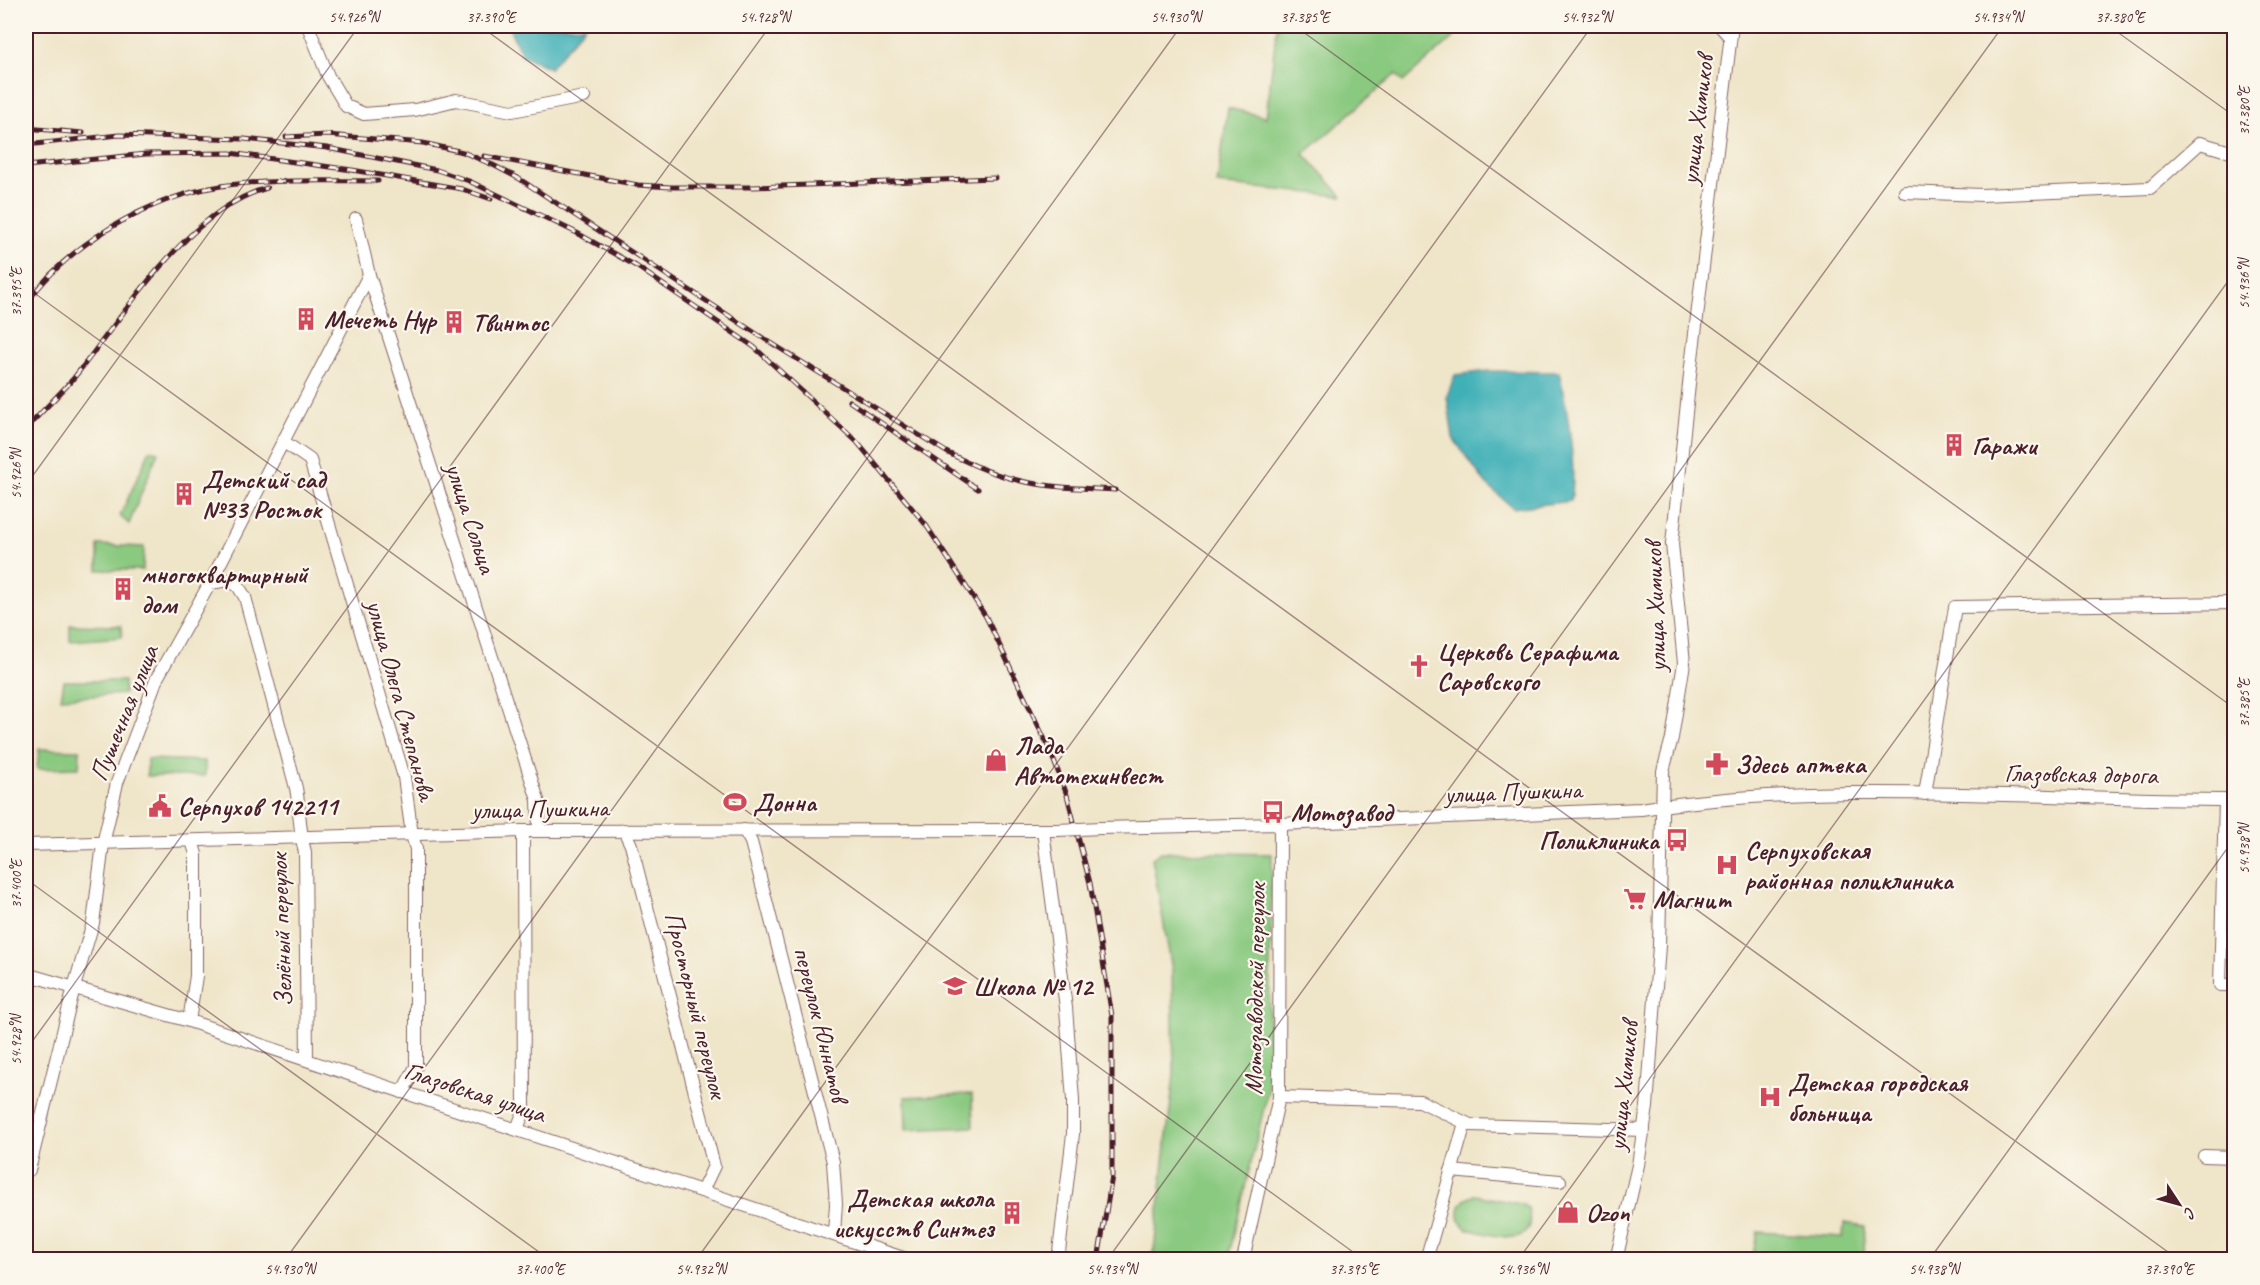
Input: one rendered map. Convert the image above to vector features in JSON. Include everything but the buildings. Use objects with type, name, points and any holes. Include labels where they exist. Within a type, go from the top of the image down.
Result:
[{"type":"street","points":[[308,26],[328,76],[346,106],[364,114],[415,110],[456,100],[512,111],[584,97]]},
{"type":"street","name":"улица Химиков","points":[[1616,1260],[1644,1130],[1659,946],[1663,771],[1672,738],[1684,663],[1672,544],[1731,31],[1720,26]]},
{"type":"street","points":[[1905,192],[1982,195],[2150,188],[2200,143],[2235,153]]},
{"type":"street","name":"улица Сольца","points":[[356,219],[369,275],[538,800],[539,831]]},
{"type":"street","name":"Пушечная улица","points":[[29,1170],[74,987],[93,923],[103,844],[117,783],[157,678],[210,583],[369,275]]},
{"type":"street","name":"улица Олега Степанова","points":[[284,442],[310,460],[404,777],[416,849],[416,1067],[402,1092]]},
{"type":"street","name":"Зелёный переулок","points":[[210,583],[229,580],[238,586],[245,597],[296,788],[301,838],[305,852],[307,1059]]},
{"type":"street","points":[[1926,794],[1955,607],[2235,603]]},
{"type":"street","name":"улица Пушкина","points":[[26,845],[523,831],[1057,830],[1280,824],[1641,809],[1683,802],[1827,794],[1926,794]]},
{"type":"street","name":"Глазовская дорога","points":[[1926,794],[2230,800]]},
{"type":"street","points":[[2230,800],[2220,985],[2235,985]]},
{"type":"street","name":"Мотозаводской переулок","points":[[1243,1260],[1279,1097],[1280,824]]},
{"type":"street","name":"Просторный переулок","points":[[624,830],[631,845],[714,1166],[702,1191]]},
{"type":"street","name":"переулок Юннатов","points":[[744,830],[751,842],[833,1162],[836,1204],[834,1233]]},
{"type":"street","points":[[1043,830],[1066,1008],[1072,1100],[1073,1134],[1058,1260]]},
{"type":"street","points":[[517,1129],[524,1111],[523,831]]},
{"type":"street","points":[[189,1021],[196,976],[196,854],[192,841]]},
{"type":"street","name":"Глазовская улица","points":[[26,974],[189,1021],[307,1059],[834,1233],[909,1260]]},
{"type":"street","points":[[1279,1097],[1420,1101],[1470,1125],[1644,1130]]},
{"type":"street","points":[[1426,1260],[1465,1123]]},
{"type":"street","points":[[2205,1156],[2235,1157]]},
{"type":"street","points":[[1451,1171],[1560,1181]]},
{"type":"green space","points":[[1277,26],[1466,26],[1403,82],[1396,74],[1304,154],[1342,196],[1217,184],[1228,108],[1266,117]]},
{"type":"green space","points":[[150,450],[158,452],[129,524],[120,516]]},
{"type":"green space","points":[[98,545],[144,547],[143,570],[98,570]]},
{"type":"green space","points":[[70,625],[121,626],[122,637],[70,641]]},
{"type":"green space","points":[[64,681],[124,681],[124,694],[61,698]]},
{"type":"green space","points":[[39,749],[80,750],[79,768],[37,769]]},
{"type":"green space","points":[[147,759],[205,761],[205,776],[147,776]]},
{"type":"green space","points":[[1161,852],[1272,854],[1268,1091],[1228,1259],[1153,1259],[1174,1074],[1172,970],[1152,858]]},
{"type":"green space","points":[[972,1094],[973,1127],[906,1130],[905,1097]]},
{"type":"green space","points":[[1475,1195],[1521,1204],[1528,1208],[1529,1222],[1526,1231],[1520,1236],[1510,1237],[1467,1229],[1460,1220],[1459,1209],[1465,1200]]},
{"type":"green space","points":[[1844,1223],[1865,1226],[1864,1259],[1752,1259],[1757,1232],[1843,1237]]},
{"type":"water","points":[[508,26],[585,26],[550,68],[522,55]]},
{"type":"water","points":[[1489,371],[1559,372],[1572,454],[1571,501],[1513,508],[1486,484],[1453,438],[1447,396],[1455,375]]},
{"type":"railway","points":[[26,128],[83,133]]},
{"type":"railway","points":[[26,145],[119,135],[244,139],[327,148],[437,170],[469,181],[577,233],[636,266],[754,347],[857,442],[926,525],[986,617],[1049,748],[1067,795],[1090,883],[1112,1016],[1112,1176],[1098,1260]]},
{"type":"railway","points":[[286,137],[327,135],[423,143],[463,152],[518,178],[760,336],[948,453],[988,471],[1025,482],[1115,490]]},
{"type":"railway","points":[[26,166],[146,154],[230,153],[352,170],[462,189],[491,199]]},
{"type":"railway","points":[[484,156],[638,185],[671,187],[754,187],[995,178]]},
{"type":"railway","points":[[26,304],[43,282],[87,243],[139,212],[166,201],[221,186],[259,182],[378,181]]},
{"type":"railway","points":[[26,429],[73,379],[135,297],[184,242],[210,218],[238,200],[267,188]]},
{"type":"railway","points":[[849,401],[978,489]]},
{"type":"place","name":"Мечеть Нур","points":[[306,319]]},
{"type":"place","name":"Твинтос","points":[[454,322]]},
{"type":"place","name":"Гаражи","points":[[1954,445]]},
{"type":"place","name":"Детский сад №33 Росток","points":[[184,494]]},
{"type":"place","name":"многоквартирный дом","points":[[123,589]]},
{"type":"place","name":"Церковь Серафима Саровского","points":[[1419,666]]},
{"type":"place","name":"Лада Автотехинвест","points":[[996,760]]},
{"type":"place","name":"Здесь аптека","points":[[1717,764]]},
{"type":"place","name":"Донна","points":[[735,802]]},
{"type":"place","name":"Серпухов 142211","points":[[160,806]]},
{"type":"place","name":"Мотозавод","points":[[1273,812]]},
{"type":"place","name":"Поликлиника","points":[[1677,840]]},
{"type":"place","name":"Серпуховская районная поликлиника","points":[[1727,865]]},
{"type":"place","name":"Магнит","points":[[1635,899]]},
{"type":"place","name":"Школа № 12","points":[[955,986]]},
{"type":"place","name":"Детская городская больница","points":[[1770,1097]]},
{"type":"place","name":"Ozon","points":[[1568,1212]]},
{"type":"place","name":"Детская школа искусств Синтез","points":[[1012,1213]]}]
